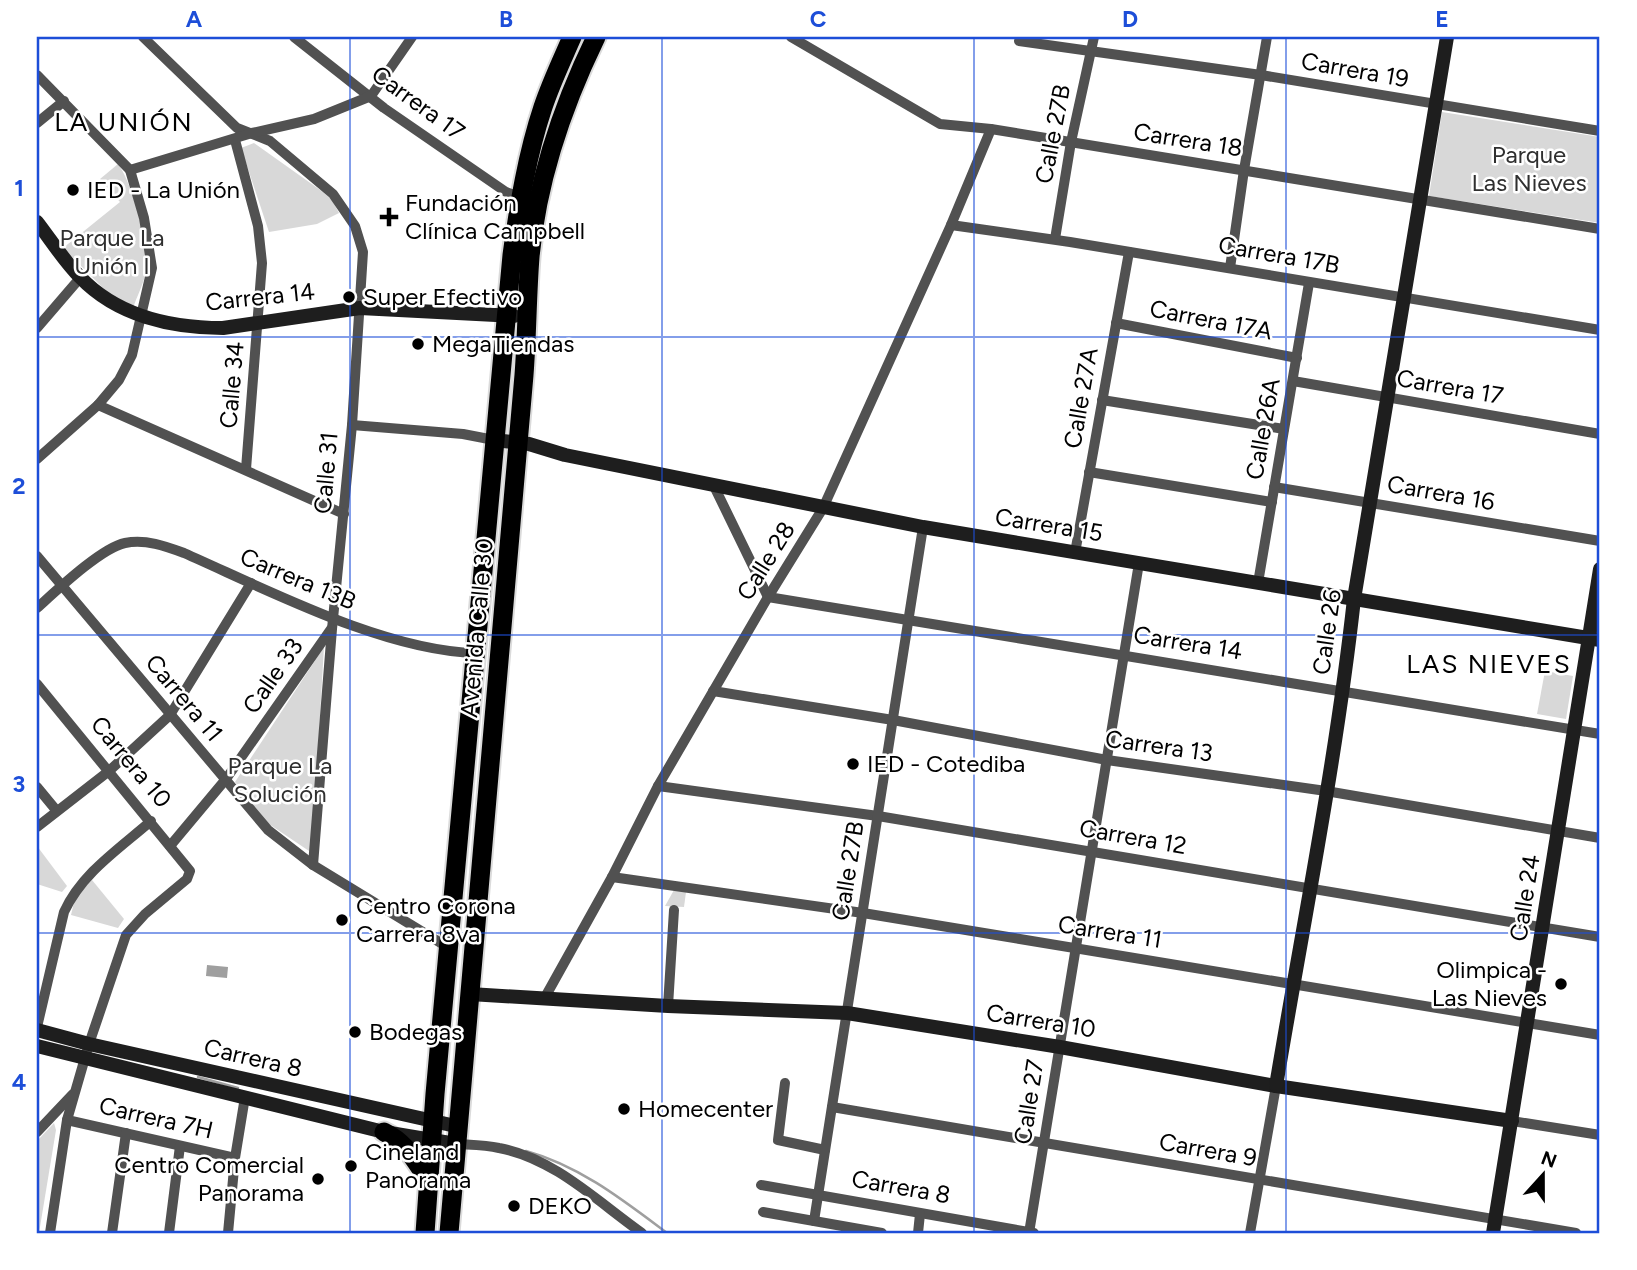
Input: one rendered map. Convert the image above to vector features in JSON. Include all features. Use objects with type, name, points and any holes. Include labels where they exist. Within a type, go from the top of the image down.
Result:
[{"type":"highway","name":"Avenida Calle 30","points":[[425,1233],[494,440],[520,197],[543,106],[572,37]]},
{"type":"highway","name":"Avenida Calle 30","points":[[449,1233],[517,443],[530,256],[538,204],[568,100],[596,37]]},
{"type":"highway","points":[[384,1132],[411,1152],[429,1181]]},
{"type":"street","points":[[144,37],[233,124],[242,131],[252,133]]},
{"type":"street","name":"Carrera 17","points":[[294,37],[384,108],[506,192],[520,197]]},
{"type":"street","points":[[130,170],[252,133],[314,118],[371,96],[412,37]]},
{"type":"street","name":"Carrera 18","points":[[791,37],[940,124],[991,129],[1600,229]]},
{"type":"street","name":"Calle 27B","points":[[1055,239],[1094,37]]},
{"type":"street","points":[[1230,268],[1267,37]]},
{"type":"street","name":"Calle 26","points":[[1250,1233],[1310,889],[1354,599],[1447,37]]},
{"type":"street","name":"Carrera 19","points":[[1019,41],[1261,75],[1600,131]]},
{"type":"street","points":[[37,75],[130,170],[144,218],[151,260],[151,275],[132,355],[118,380],[99,405],[37,459]]},
{"type":"street","points":[[37,123],[64,101]]},
{"type":"street","name":"Calle 28","points":[[544,999],[612,877],[658,786],[823,508],[951,225],[991,129]]},
{"type":"street","name":"Calle 31","points":[[252,133],[272,143],[333,194],[355,226],[363,252],[352,425],[332,623],[313,866]]},
{"type":"street","name":"Calle 34","points":[[234,140],[261,244],[259,322],[246,469]]},
{"type":"street","name":"Carrera 14","points":[[37,224],[80,278],[112,302],[140,317],[205,328],[223,328],[360,308],[527,317]]},
{"type":"street","name":"Carrera 17B","points":[[951,225],[1055,239],[1600,330]]},
{"type":"street","name":"Calle 27A","points":[[1075,552],[1129,252]]},
{"type":"street","points":[[37,328],[80,278]]},
{"type":"street","name":"Calle 26A","points":[[1258,583],[1308,283]]},
{"type":"street","name":"Carrera 17A","points":[[1116,323],[1297,358]]},
{"type":"street","name":"Carrera 17","points":[[1293,382],[1600,434]]},
{"type":"street","points":[[1102,400],[1284,429]]},
{"type":"street","points":[[99,405],[344,514]]},
{"type":"street","points":[[352,425],[463,434],[494,440]]},
{"type":"street","name":"Carrera 15","points":[[494,440],[923,527],[1594,639]]},
{"type":"street","points":[[1089,472],[1272,502]]},
{"type":"street","points":[[713,484],[768,597]]},
{"type":"street","name":"Carrera 16","points":[[1274,487],[1600,541]]},
{"type":"street","name":"Calle 27B","points":[[814,1221],[923,527]]},
{"type":"street","name":"Carrera 13B","points":[[63,586],[108,550],[123,543],[161,545],[251,583],[332,623],[439,651],[476,653]]},
{"type":"street","name":"Carrera 11","points":[[37,555],[268,830],[313,866],[449,948]]},
{"type":"street","name":"Calle 27","points":[[1030,1233],[1139,563]]},
{"type":"street","name":"Calle 24","points":[[1495,1227],[1574,729],[1594,639],[1600,569]]},
{"type":"street","points":[[37,827],[109,771],[170,715],[251,583]]},
{"type":"street","points":[[37,608],[63,586]]},
{"type":"street","name":"Carrera 14","points":[[768,597],[1600,734]]},
{"type":"street","name":"Calle 33","points":[[170,846],[226,779],[332,623]]},
{"type":"street","name":"Carrera 10","points":[[37,684],[190,870],[187,879],[145,914],[126,934],[87,1051]]},
{"type":"street","name":"Carrera 13","points":[[713,691],[893,720],[1107,760],[1326,791],[1600,838]]},
{"type":"street","name":"Carrera 12","points":[[658,786],[878,816],[1600,937]]},
{"type":"street","points":[[37,787],[56,810]]},
{"type":"street","points":[[37,1029],[64,912],[72,895],[87,876],[151,821]]},
{"type":"street","name":"Carrera 11","points":[[612,877],[863,913],[1600,1035]]},
{"type":"street","points":[[668,1006],[674,910]]},
{"type":"street","name":"Carrera 10","points":[[470,994],[847,1013],[1060,1046],[1276,1086],[1600,1135]]},
{"type":"street","name":"Carrera 8","points":[[37,1029],[87,1051],[245,1097],[384,1132],[433,1131]]},
{"type":"street","name":"Carrera 8","points":[[37,1046],[87,1051],[458,1135]]},
{"type":"street","points":[[50,1233],[67,1120],[87,1051]]},
{"type":"street","points":[[785,1083],[777,1137],[780,1142],[825,1150]]},
{"type":"street","points":[[37,1132],[75,1092]]},
{"type":"street","points":[[228,1233],[235,1158],[245,1097]]},
{"type":"street","name":"Carrera 9","points":[[832,1107],[1259,1180],[1495,1227],[1576,1233]]},
{"type":"street","name":"Carrera 7H","points":[[67,1120],[235,1158]]},
{"type":"street","points":[[112,1233],[126,1133]]},
{"type":"street","points":[[458,1135],[535,1160],[553,1169],[642,1233]]},
{"type":"street","points":[[169,1233],[180,1146]]},
{"type":"street","name":"Carrera 8","points":[[761,1185],[1030,1233]]},
{"type":"street","name":"Carrera 8","points":[[763,1212],[882,1233]]},
{"type":"street","points":[[918,1233],[920,1213]]},
{"type":"green space","name":"Parque Las Nieves","points":[[1442,112],[1600,137],[1600,223],[1429,196]]},
{"type":"green space","points":[[254,143],[323,192],[332,200],[339,213],[317,224],[269,232],[241,148]]},
{"type":"green space","name":"Parque La Unión I","points":[[118,164],[134,200],[143,232],[147,261],[133,308],[112,297],[63,248],[120,202],[100,179]]},
{"type":"green space","name":"Parque La Solución","points":[[324,647],[312,853],[266,822],[235,782]]},
{"type":"green space","points":[[1545,671],[1573,676],[1566,719],[1537,714]]},
{"type":"green space","points":[[37,846],[67,886],[62,892],[37,884]]},
{"type":"green space","points":[[92,880],[124,919],[118,928],[71,915],[75,898]]},
{"type":"green space","points":[[674,890],[686,892],[684,907],[665,906]]},
{"type":"green space","points":[[54,1123],[56,1130],[37,1233],[37,1141]]},
{"type":"shaded area","points":[[207,965],[228,967],[227,978],[206,976]]},
{"type":"waterway","points":[[198,1077],[238,1088]]},
{"type":"waterway","points":[[526,1151],[546,1157],[583,1175],[667,1233]]},
{"type":"place","name":"IED - La Unión","points":[[73,190]]},
{"type":"place","name":"Fundación Clínica Campbell","points":[[389,217]]},
{"type":"place","name":"Super Efectivo","points":[[349,297]]},
{"type":"place","name":"MegaTiendas","points":[[418,344]]},
{"type":"place","name":"IED - Cotediba","points":[[853,764]]},
{"type":"place","name":"Centro Corona Carrera 8va","points":[[342,920]]},
{"type":"place","name":"Olimpica - Las Nieves","points":[[1561,984]]},
{"type":"place","name":"Bodegas","points":[[355,1032]]},
{"type":"place","name":"Homecenter","points":[[624,1109]]},
{"type":"place","name":"Cineland Panorama","points":[[351,1166]]},
{"type":"place","name":"Centro Comercial Panorama","points":[[318,1179]]},
{"type":"place","name":"DEKO","points":[[514,1206]]},
{"type":"district","name":"LA UNIÓN","points":[[124,122]]},
{"type":"district","name":"LAS NIEVES","points":[[1489,664]]}]
